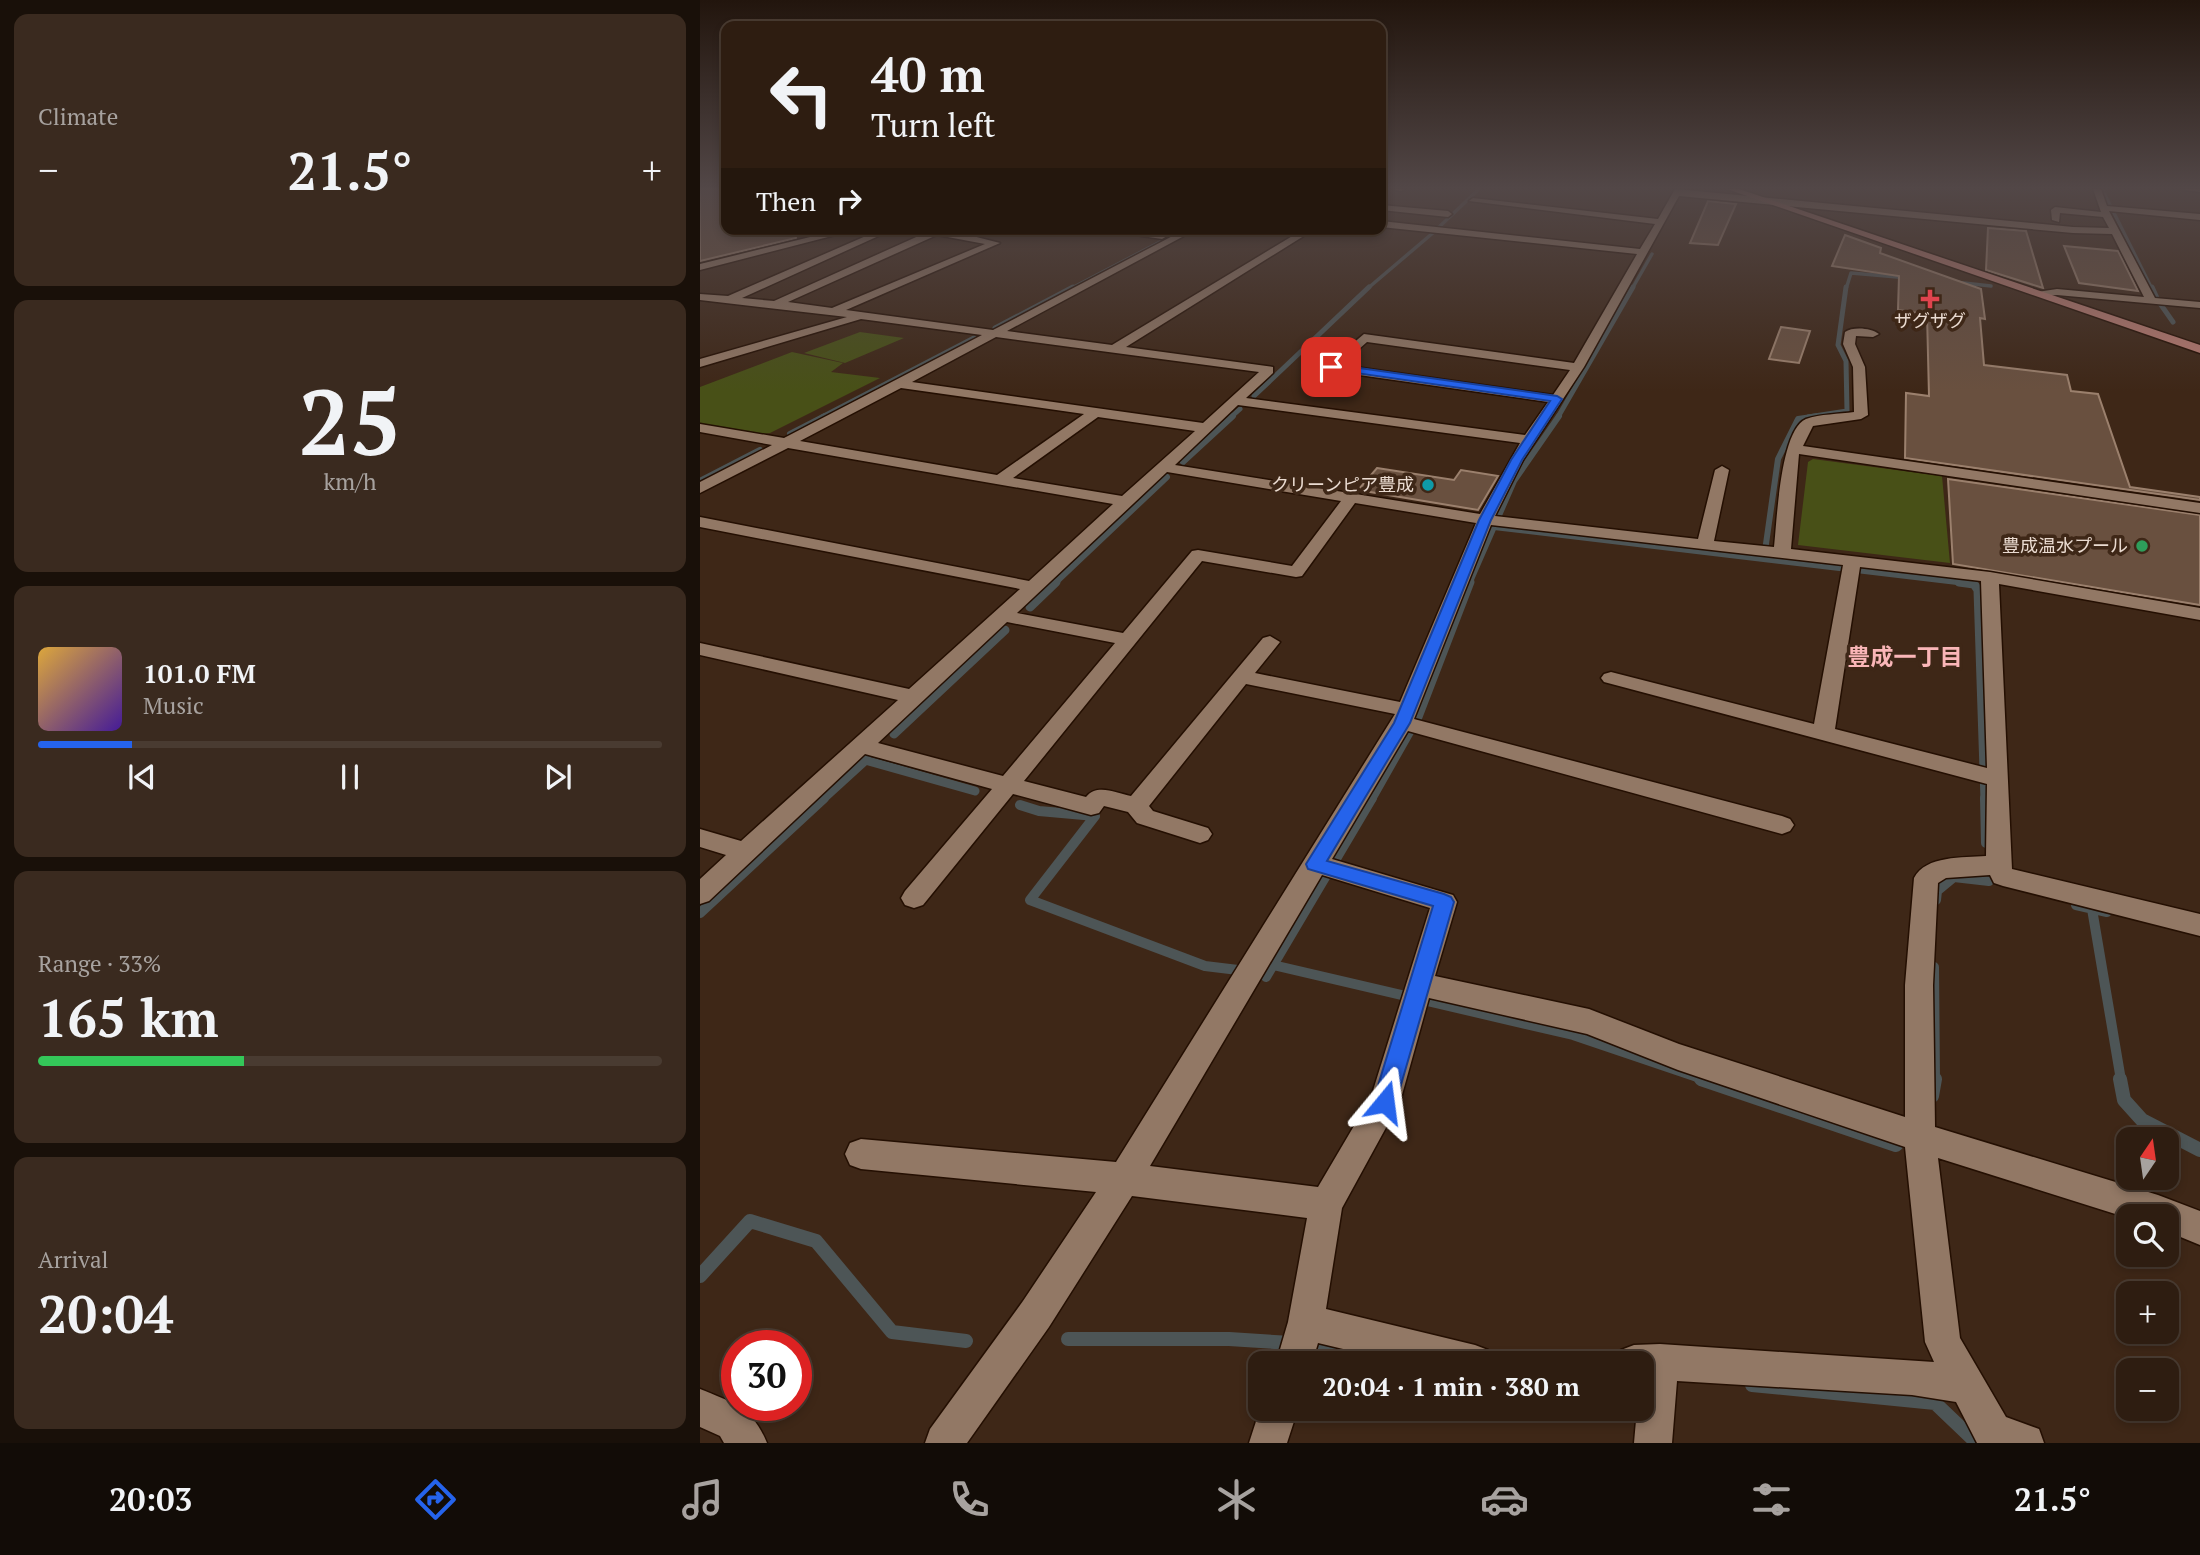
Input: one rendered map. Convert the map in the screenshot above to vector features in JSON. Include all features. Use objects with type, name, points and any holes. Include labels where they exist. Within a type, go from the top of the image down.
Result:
[{"type":"main road","points":[[1930,256],[2200,349]]},
{"type":"main road","points":[[1951,256],[2200,340]]},
{"type":"street","points":[[700,267],[743,256]]},
{"type":"street","points":[[730,299],[828,256]]},
{"type":"street","points":[[775,304],[882,256]]},
{"type":"street","points":[[833,312],[964,256]]},
{"type":"street","points":[[809,416],[1122,256]]},
{"type":"street","points":[[700,488],[784,436],[901,384],[1142,256]]},
{"type":"street","points":[[1115,349],[1266,256]]},
{"type":"street","points":[[944,1443],[1036,1314],[1325,867],[1408,721],[1529,440],[1578,367],[1642,256]]},
{"type":"street","points":[[2129,256],[2151,300]]},
{"type":"street","points":[[2041,294],[2057,292],[2200,305]]},
{"type":"street","points":[[700,297],[775,304],[1269,369],[700,894]]},
{"type":"street","points":[[700,363],[861,316]]},
{"type":"street","points":[[1770,553],[1791,455],[1808,423],[1861,415],[1859,367],[1849,344],[1852,332],[1873,334]]},
{"type":"street","points":[[1557,399],[1331,367],[1364,338],[1578,367]]},
{"type":"street","points":[[784,339],[807,344]]},
{"type":"street","points":[[901,384],[1205,428]]},
{"type":"street","points":[[1235,401],[1529,440]]},
{"type":"street","points":[[1000,480],[1096,412]]},
{"type":"street","points":[[700,428],[762,440]]},
{"type":"street","points":[[737,452],[762,440],[784,436],[1000,480],[1126,502]]},
{"type":"street","points":[[1794,449],[2200,508]]},
{"type":"street","points":[[1163,467],[1493,521],[1851,565],[1990,578],[2200,614]]},
{"type":"street","points":[[1705,545],[1722,470]]},
{"type":"street","points":[[914,898],[1198,555],[1296,572],[1351,498]]},
{"type":"street","points":[[700,522],[1035,587]]},
{"type":"street","points":[[1823,735],[1851,565]]},
{"type":"street","points":[[1990,578],[1990,866]]},
{"type":"street","points":[[1003,616],[1128,640]]},
{"type":"street","points":[[1136,806],[1270,642]]},
{"type":"street","points":[[700,649],[915,697]]},
{"type":"street","points":[[1242,677],[1782,825]]},
{"type":"street","points":[[1611,678],[1988,777]]},
{"type":"street","points":[[862,746],[1091,807],[1099,796],[1136,806],[1145,817],[1200,834]]},
{"type":"street","points":[[700,838],[746,852]]},
{"type":"street","points":[[2005,1439],[1967,1385],[1943,1342],[1920,1137],[1919,985],[1926,878],[1942,869],[1990,866],[2003,876],[2200,925]]},
{"type":"street","points":[[1325,867],[1444,902],[1385,1102],[1326,1204],[1300,1343],[1370,1351]]},
{"type":"street","points":[[1416,994],[1589,1022],[1678,1057],[1920,1137],[2158,1211],[2200,1228]]},
{"type":"street","points":[[861,1154],[1124,1179],[1326,1204]]},
{"type":"street","points":[[1654,1372],[1912,1377],[1967,1385]]},
{"type":"street","points":[[700,1408],[733,1423],[748,1443]]},
{"type":"street","points":[[1268,1443],[1275,1421]]},
{"type":"street","points":[[1653,1421],[1653,1443]]},
{"type":"green space","points":[[860,332],[904,338],[845,363],[804,353]]},
{"type":"green space","points":[[792,352],[843,363],[831,372],[880,378],[770,433],[757,435],[700,424],[700,387]]},
{"type":"green space","points":[[1813,459],[1942,476],[1950,563],[1798,545],[1808,462]]},
{"type":"building","points":[[700,256],[719,256],[700,261]]},
{"type":"building","points":[[1836,256],[1889,256],[1981,289],[1985,319],[1980,318],[1984,365],[2067,375],[2071,391],[2098,394],[2130,487],[2200,497],[2200,500],[1905,458],[1906,393],[1929,396],[1927,314],[1898,310],[1899,276],[1832,266]]},
{"type":"building","points":[[1987,256],[2034,256],[2043,288],[1986,270]]},
{"type":"building","points":[[2068,256],[2121,256],[2138,291],[2079,283]]},
{"type":"building","points":[[1781,327],[1810,331],[1799,363],[1769,359]]},
{"type":"building","name":"クリーンピア豊成","points":[[1377,468],[1454,480],[1461,470],[1498,476],[1478,510],[1358,490]]},
{"type":"building","points":[[1948,479],[2200,515],[2200,605],[1953,564]]},
{"type":"waterway","points":[[1070,289],[1133,256]]},
{"type":"waterway","points":[[1367,289],[1405,256]]},
{"type":"waterway","points":[[1632,289],[1651,256]]},
{"type":"waterway","points":[[2136,256],[2152,289]]},
{"type":"waterway","points":[[1846,289],[1851,273],[1909,278]]},
{"type":"waterway","points":[[1955,282],[1991,286]]},
{"type":"waterway","points":[[995,328],[1073,287]]},
{"type":"waterway","points":[[1254,396],[1369,287]]},
{"type":"waterway","points":[[1558,417],[1633,287]]},
{"type":"waterway","points":[[1808,417],[1847,411],[1846,361],[1838,345],[1846,287]]},
{"type":"waterway","points":[[2152,287],[2157,298]]},
{"type":"waterway","points":[[2159,302],[2173,322]]},
{"type":"waterway","points":[[822,417],[974,338]]},
{"type":"waterway","points":[[1231,417],[1240,409]]},
{"type":"waterway","points":[[790,434],[825,416]]},
{"type":"waterway","points":[[1183,462],[1233,416]]},
{"type":"waterway","points":[[1469,584],[1514,481],[1559,416]]},
{"type":"waterway","points":[[1764,558],[1778,459],[1798,419],[1819,416]]},
{"type":"waterway","points":[[700,481],[760,450]]},
{"type":"waterway","points":[[1054,584],[1167,477]]},
{"type":"waterway","points":[[1494,527],[1974,584]]},
{"type":"waterway","points":[[1030,607],[1056,582]]},
{"type":"waterway","points":[[1371,800],[1418,717],[1470,582]]},
{"type":"waterway","points":[[1959,582],[1974,584]]},
{"type":"waterway","points":[[1974,584],[1978,590],[1985,800]]},
{"type":"waterway","points":[[894,734],[1005,630]]},
{"type":"waterway","points":[[822,800],[866,760]]},
{"type":"waterway","points":[[866,760],[975,791]]},
{"type":"waterway","points":[[700,913],[824,798]]},
{"type":"waterway","points":[[1273,965],[1372,798]]},
{"type":"waterway","points":[[1985,798],[1986,843]]},
{"type":"waterway","points":[[1020,805],[1039,811],[1095,816],[1030,900],[1205,966],[1238,970]]},
{"type":"waterway","points":[[1985,880],[1986,864]]},
{"type":"waterway","points":[[1936,900],[1937,891],[1954,877],[1989,881]]},
{"type":"waterway","points":[[2076,905],[2107,912]]},
{"type":"waterway","points":[[2092,909],[2121,1080]]},
{"type":"waterway","points":[[1266,977],[1273,965]]},
{"type":"waterway","points":[[1273,965],[1573,1035],[1706,1080]]},
{"type":"waterway","points":[[1934,967],[1935,1079]]},
{"type":"waterway","points":[[1701,1079],[1896,1145],[1903,1137]]},
{"type":"waterway","points":[[1932,1096],[1935,1079]]},
{"type":"waterway","points":[[2120,1079],[2124,1100],[2142,1120],[2200,1150]]},
{"type":"waterway","points":[[700,1276],[750,1221],[816,1241],[892,1332],[966,1341]]},
{"type":"waterway","points":[[1068,1339],[1229,1339],[1291,1343]]},
{"type":"waterway","points":[[1308,1345],[1353,1351]]},
{"type":"waterway","points":[[1752,1385],[1935,1403]]},
{"type":"waterway","points":[[1935,1396],[1935,1403]]},
{"type":"waterway","points":[[1935,1403],[1977,1443]]},
{"type":"place","name":"ザグザグ","points":[[1930,299]]},
{"type":"place","name":"クリーンピア豊成","points":[[1428,485]]},
{"type":"place","name":"豊成温水プール","points":[[2142,546]]},
{"type":"district","name":"豊成一丁目","points":[[1905,657]]},
{"type":"route","points":[[1331,367],[1557,399],[1516,460],[1485,520],[1402,723],[1315,864],[1444,902],[1385,1102]]}]
